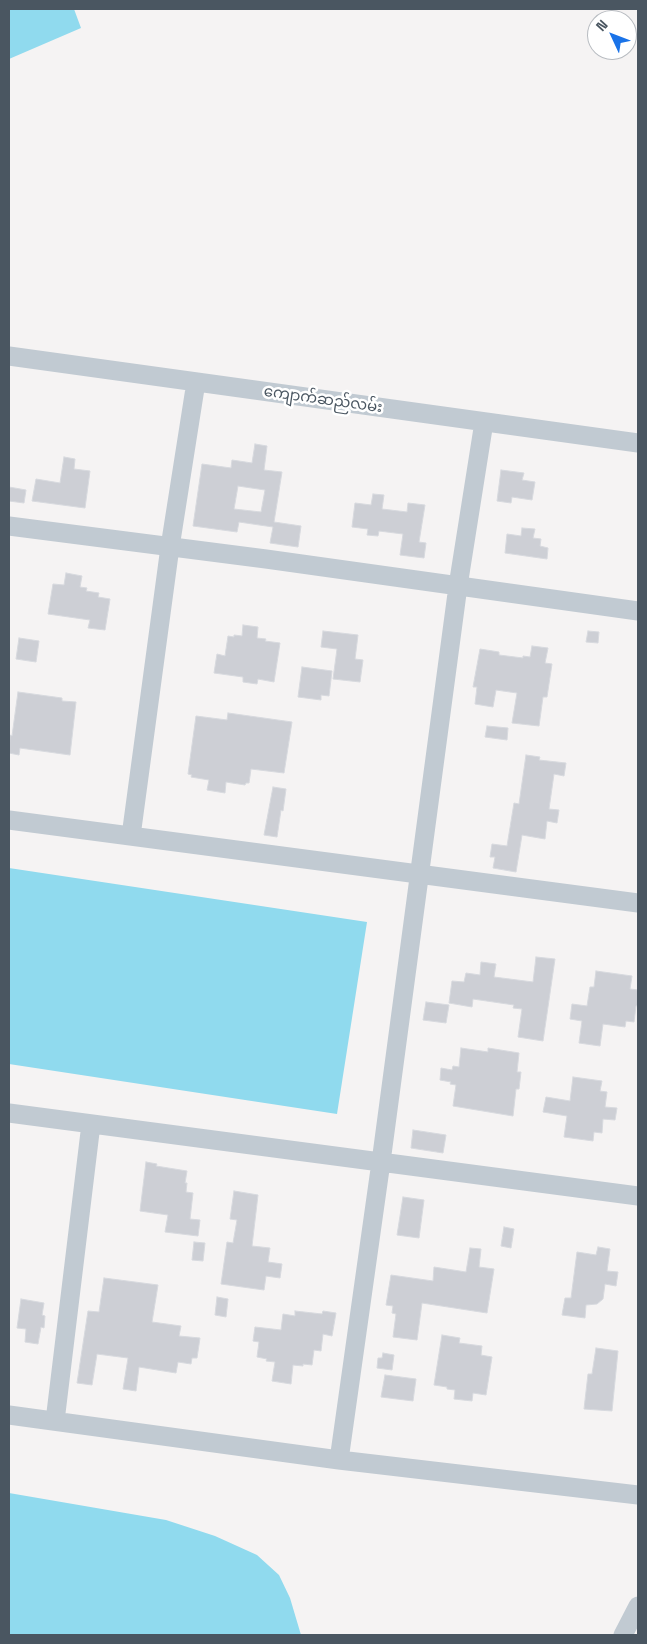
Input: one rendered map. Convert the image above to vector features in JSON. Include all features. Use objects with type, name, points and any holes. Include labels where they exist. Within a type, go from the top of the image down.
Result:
[{"type":"street","name":"ကျောက်ဆည်လမ်း","points":[[9,356],[638,443]]},
{"type":"street","points":[[131,836],[170,547],[196,382]]},
{"type":"street","points":[[339,1460],[458,586],[484,422]]},
{"type":"street","points":[[9,526],[638,611]]},
{"type":"street","points":[[9,820],[638,903]]},
{"type":"street","points":[[9,1113],[638,1196]]},
{"type":"street","points":[[55,1421],[91,1124]]},
{"type":"street","points":[[9,1415],[339,1460],[638,1495]]},
{"type":"street","points":[[624,1635],[638,1606]]},
{"type":"water","points":[[9,9],[74,9],[81,28],[9,59]]},
{"type":"water","points":[[9,868],[367,922],[337,1114],[9,1064]]},
{"type":"water","points":[[9,1493],[166,1520],[215,1536],[257,1555],[279,1575],[290,1598],[301,1635],[9,1635]]},
{"type":"building","points":[[255,444],[267,446],[264,470],[282,472],[274,522],[301,526],[298,547],[270,543],[273,527],[239,522],[237,532],[193,526],[202,464],[231,468],[232,460],[252,463]],"holes":[[[238,486],[265,490],[261,512],[234,509]]]},
{"type":"building","points":[[64,457],[75,459],[74,469],[90,471],[85,508],[32,501],[36,479],[60,483]]},
{"type":"building","points":[[501,470],[524,473],[522,480],[535,482],[532,500],[512,497],[511,503],[497,501]]},
{"type":"building","points":[[9,487],[26,490],[24,503],[9,501]]},
{"type":"building","points":[[373,494],[384,495],[382,509],[407,512],[408,503],[425,505],[419,542],[426,543],[424,558],[400,555],[403,534],[379,531],[378,536],[367,535],[368,529],[352,527],[355,503],[371,505]]},
{"type":"building","points":[[522,528],[535,529],[533,538],[541,539],[540,546],[548,548],[547,559],[505,553],[507,534],[521,536]]},
{"type":"building","points":[[66,573],[82,576],[80,587],[87,588],[86,591],[99,593],[98,597],[110,599],[105,630],[88,628],[90,620],[48,614],[53,584],[64,585]]},
{"type":"building","points":[[243,625],[258,627],[257,638],[280,643],[274,682],[258,679],[257,684],[243,682],[243,677],[214,673],[217,654],[225,656],[228,636],[242,636]]},
{"type":"building","points":[[323,631],[358,635],[355,659],[363,660],[360,682],[333,679],[337,649],[321,647]]},
{"type":"building","points":[[588,631],[599,632],[598,643],[586,642]]},
{"type":"building","points":[[19,638],[39,641],[36,662],[16,659]]},
{"type":"building","points":[[532,646],[548,648],[545,663],[552,664],[547,697],[543,697],[539,726],[512,723],[517,693],[496,690],[493,707],[475,704],[477,687],[473,687],[480,649],[499,652],[499,655],[523,658],[523,656],[530,657]]},
{"type":"building","points":[[302,667],[332,671],[329,696],[321,695],[321,700],[298,697]]},
{"type":"building","points":[[18,692],[62,698],[62,701],[76,702],[70,755],[20,748],[19,755],[9,753],[10,735],[12,736]]},
{"type":"building","points":[[228,713],[292,722],[284,773],[251,769],[249,783],[245,785],[226,782],[225,793],[207,790],[209,780],[191,777],[192,775],[188,774],[196,716],[227,720]]},
{"type":"building","points":[[487,726],[508,728],[507,740],[485,737]]},
{"type":"building","points":[[526,755],[540,757],[539,760],[566,763],[564,776],[554,774],[549,809],[559,810],[557,823],[547,821],[545,839],[522,835],[516,872],[493,868],[495,857],[490,857],[492,844],[507,846],[514,803],[519,804]]},
{"type":"building","points":[[273,787],[286,789],[277,837],[264,835]]},
{"type":"building","points":[[536,957],[555,959],[543,1041],[518,1037],[522,1009],[513,1008],[514,1005],[473,999],[472,1007],[449,1003],[452,981],[464,982],[466,973],[480,975],[481,962],[496,964],[494,977],[533,982]]},
{"type":"building","points":[[596,971],[632,976],[630,989],[638,990],[638,1005],[636,1006],[634,1022],[626,1021],[625,1027],[603,1024],[600,1046],[579,1043],[582,1021],[570,1019],[572,1004],[587,1006],[590,987],[594,987]]},
{"type":"building","points":[[426,1002],[449,1005],[446,1023],[423,1020]]},
{"type":"building","points":[[461,1048],[488,1052],[488,1048],[519,1053],[517,1072],[521,1072],[519,1089],[516,1089],[513,1116],[453,1106],[456,1085],[440,1080],[441,1068],[452,1070],[453,1066],[459,1067]]},
{"type":"building","points":[[573,1077],[602,1081],[600,1091],[607,1092],[605,1107],[617,1108],[615,1120],[603,1119],[602,1133],[594,1132],[593,1141],[564,1137],[567,1116],[543,1112],[546,1097],[570,1101]]},
{"type":"building","points":[[413,1130],[446,1135],[443,1153],[411,1148]]},
{"type":"building","points":[[146,1162],[157,1164],[156,1166],[187,1171],[186,1192],[193,1193],[190,1219],[200,1220],[198,1236],[165,1232],[168,1215],[140,1211]]},
{"type":"building","points":[[234,1191],[258,1195],[252,1246],[270,1248],[268,1262],[282,1264],[280,1278],[266,1276],[264,1290],[221,1284],[227,1242],[233,1243],[237,1220],[230,1219]]},
{"type":"building","points":[[403,1197],[424,1200],[419,1238],[397,1235]]},
{"type":"building","points":[[504,1227],[514,1229],[511,1248],[501,1246]]},
{"type":"building","points":[[194,1242],[205,1243],[203,1261],[192,1260]]},
{"type":"building","points":[[598,1247],[610,1249],[607,1271],[618,1272],[616,1286],[605,1284],[603,1299],[597,1304],[586,1305],[585,1318],[562,1315],[565,1298],[571,1298],[577,1252],[596,1255]]},
{"type":"building","points":[[470,1248],[481,1249],[479,1267],[494,1269],[487,1313],[422,1303],[417,1340],[393,1337],[396,1314],[392,1313],[393,1306],[386,1305],[391,1275],[433,1281],[434,1267],[466,1272]]},
{"type":"building","points":[[104,1278],[158,1285],[152,1322],[181,1326],[179,1336],[200,1338],[197,1358],[192,1358],[191,1364],[178,1362],[176,1373],[139,1367],[136,1391],[123,1389],[128,1358],[97,1354],[92,1385],[77,1383],[88,1311],[99,1312]]},
{"type":"building","points":[[217,1297],[228,1299],[226,1317],[215,1315]]},
{"type":"building","points":[[21,1299],[44,1303],[42,1315],[45,1316],[44,1328],[41,1327],[38,1344],[25,1342],[26,1329],[17,1328]]},
{"type":"building","points":[[295,1311],[322,1314],[323,1311],[336,1313],[332,1336],[323,1334],[321,1351],[314,1350],[312,1365],[293,1365],[291,1384],[272,1381],[275,1362],[257,1357],[259,1342],[253,1341],[255,1327],[281,1330],[283,1314],[295,1316]]},
{"type":"building","points":[[442,1335],[460,1338],[459,1343],[482,1346],[481,1355],[492,1357],[486,1395],[473,1393],[472,1401],[454,1399],[455,1390],[434,1385]]},
{"type":"building","points":[[596,1348],[618,1351],[612,1411],[584,1409],[588,1374],[592,1374]]},
{"type":"building","points":[[383,1353],[394,1355],[392,1370],[377,1368],[378,1358],[382,1358]]},
{"type":"building","points":[[385,1375],[416,1379],[413,1401],[381,1397]]}]
